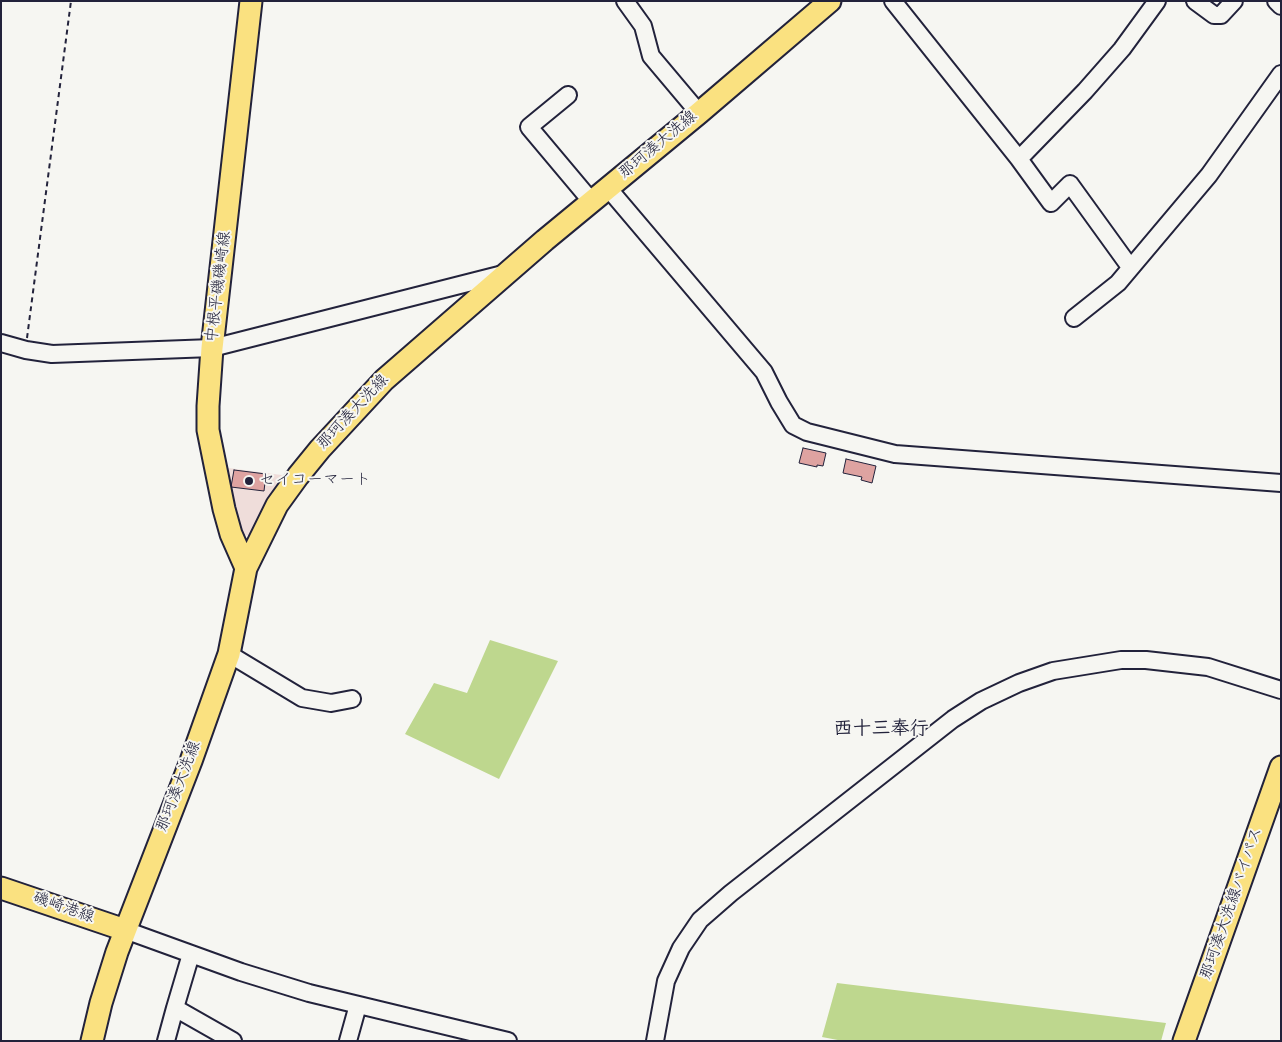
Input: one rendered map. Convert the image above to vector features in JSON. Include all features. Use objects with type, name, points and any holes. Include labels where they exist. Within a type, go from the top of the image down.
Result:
[{"type":"main road","name":"中根平磯磯崎線","points":[[246,568],[231,534],[208,430],[208,406],[212,348],[251,1]]},
{"type":"main road","name":"那珂湊大洗線","points":[[92,1041],[101,1003],[125,930],[191,761],[229,654],[246,568],[277,505],[320,449],[384,380],[830,1]]},
{"type":"main road","name":"那珂湊大洗線バイパス","points":[[1184,1041],[1281,767]]},
{"type":"main road","name":"磯崎港線","points":[[1,888],[125,930]]},
{"type":"street","points":[[625,1],[643,26],[651,56],[699,113]]},
{"type":"street","points":[[893,1],[1019,159],[1052,204],[1070,184],[1130,267]]},
{"type":"street","points":[[1019,159],[1085,91],[1122,49],[1157,1]]},
{"type":"street","points":[[1195,1],[1214,14],[1221,14],[1234,1]]},
{"type":"street","points":[[1276,1],[1281,6]]},
{"type":"street","points":[[1074,318],[1118,282],[1209,174],[1281,74]]},
{"type":"street","points":[[568,95],[529,127],[592,202]]},
{"type":"street","points":[[608,188],[764,372],[793,425],[806,432],[895,454],[1281,482]]},
{"type":"street","points":[[1,343],[26,350],[52,354],[212,348],[508,273]]},
{"type":"street","points":[[229,654],[302,698],[331,703],[352,699]]},
{"type":"street","points":[[656,1041],[666,981],[681,948],[700,920],[739,887],[953,719],[981,701],[1019,682],[1053,671],[1129,660],[1146,660],[1208,668],[1281,690]]},
{"type":"street","points":[[125,930],[241,972],[292,988],[508,1041]]},
{"type":"street","points":[[166,1041],[191,954]]},
{"type":"street","points":[[348,1041],[358,1005]]},
{"type":"street","points":[[175,1008],[233,1041]]},
{"type":"path","points":[[26,350],[71,1]]},
{"type":"shaded area","points":[[221,467],[289,476],[253,536],[242,535]]},
{"type":"green space","points":[[490,640],[558,661],[499,779],[405,734],[434,683],[467,693]]},
{"type":"green space","points":[[837,983],[1166,1023],[1161,1041],[843,1041],[822,1037]]},
{"type":"building","points":[[803,448],[826,453],[823,466],[817,465],[817,467],[799,463]]},
{"type":"building","points":[[846,459],[876,466],[872,483],[861,480],[862,477],[843,473]]},
{"type":"building","name":"セイコーマート","points":[[234,470],[266,474],[264,491],[231,487]]},
{"type":"place","name":"セイコーマート","points":[[249,481]]},
{"type":"district","name":"西十三奉行","points":[[881,731]]}]
